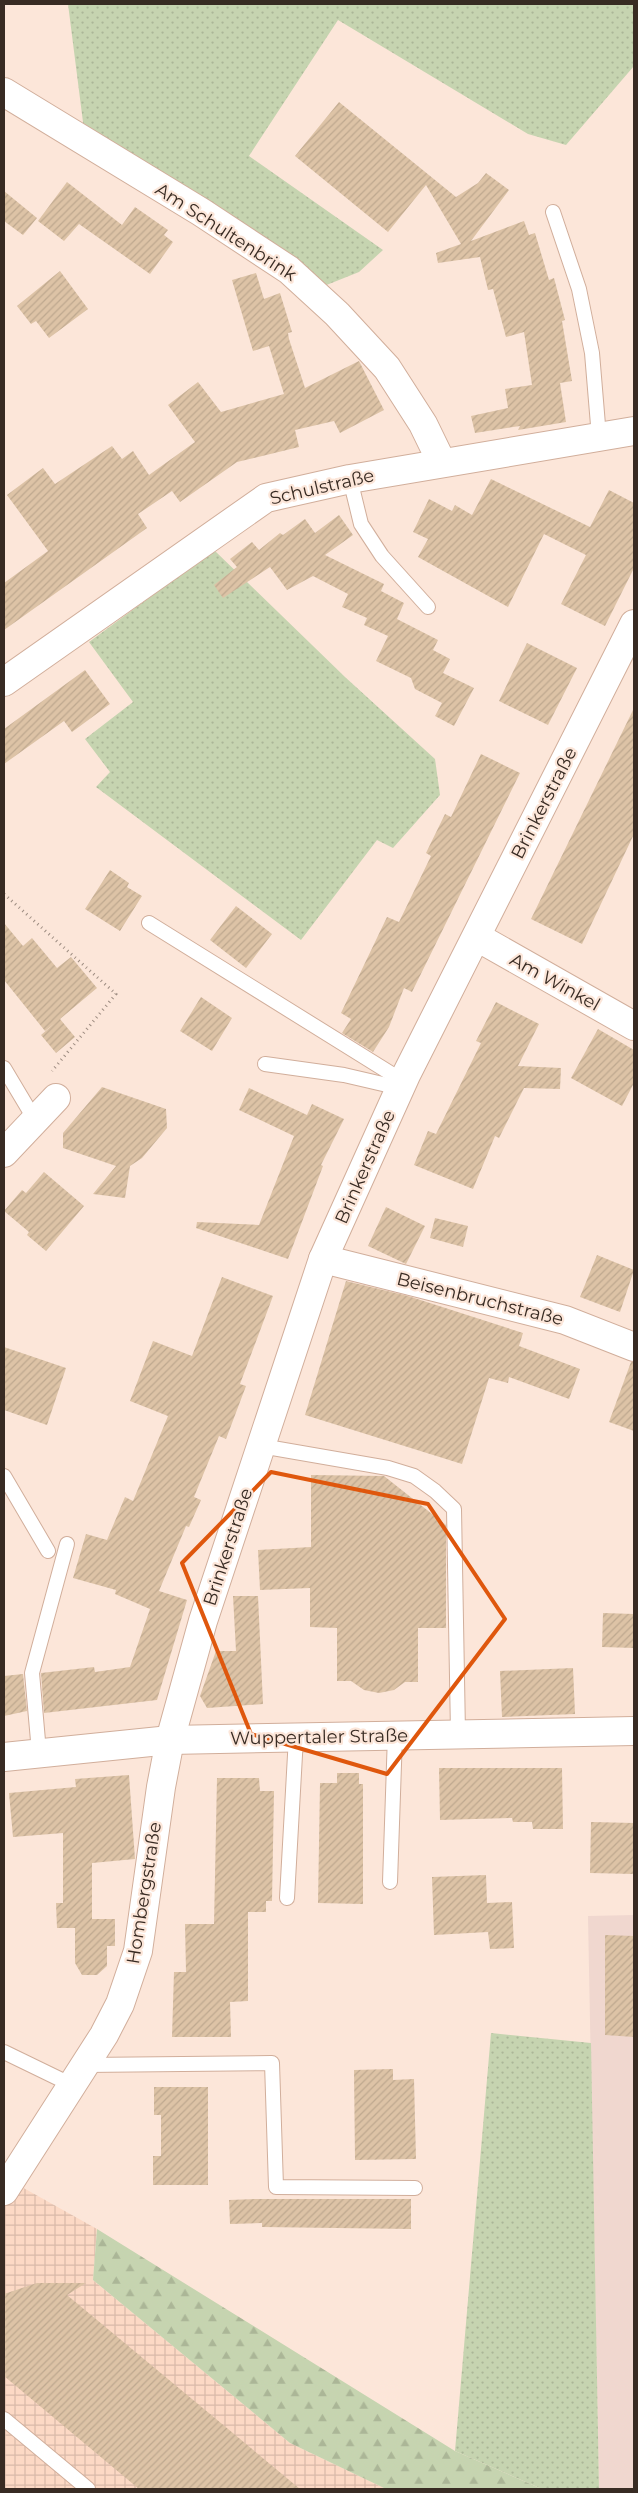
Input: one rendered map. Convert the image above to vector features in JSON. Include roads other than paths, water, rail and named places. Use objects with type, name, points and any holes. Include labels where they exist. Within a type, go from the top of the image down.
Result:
[{"type":"street","name":"Am Schultenbrink","points":[[4,92],[201,212],[289,270],[337,314],[387,368],[423,424],[442,463]]},
{"type":"street","name":"Schulstraße","points":[[4,682],[266,498],[350,479],[634,431]]},
{"type":"street","name":"Brinkerstraße","points":[[170,1740],[203,1621],[323,1259],[402,1084],[634,624]]},
{"type":"street","name":"Am Winkel","points":[[477,937],[634,1026]]},
{"type":"street","points":[[4,1153],[44,1111]]},
{"type":"street","name":"Beisenbruchstraße","points":[[323,1259],[557,1318],[634,1347]]},
{"type":"street","name":"Wuppertaler Straße","points":[[4,1757],[170,1740],[634,1731]]},
{"type":"street","name":"Hombergstraße","points":[[4,2191],[79,2075],[113,2018],[138,1951],[161,1787],[170,1740]]},
{"type":"lane","points":[[553,212],[579,289],[583,308],[592,353],[599,437]]},
{"type":"lane","points":[[350,479],[360,524],[382,556],[428,606]]},
{"type":"lane","points":[[149,923],[402,1084]]},
{"type":"lane","points":[[265,1064],[402,1084]]},
{"type":"lane","points":[[4,1068],[44,1111]]},
{"type":"lane","points":[[261,1446],[388,1468],[414,1476],[435,1491],[454,1509],[458,1733]]},
{"type":"lane","points":[[4,1476],[48,1551]]},
{"type":"lane","points":[[39,1752],[32,1673],[67,1544]]},
{"type":"lane","points":[[390,1882],[395,1735]]},
{"type":"lane","points":[[288,1898],[296,1737]]},
{"type":"lane","points":[[4,2052],[79,2075],[272,2063],[276,2187],[415,2188]]},
{"type":"lane","points":[[4,2419],[88,2489]]}]
